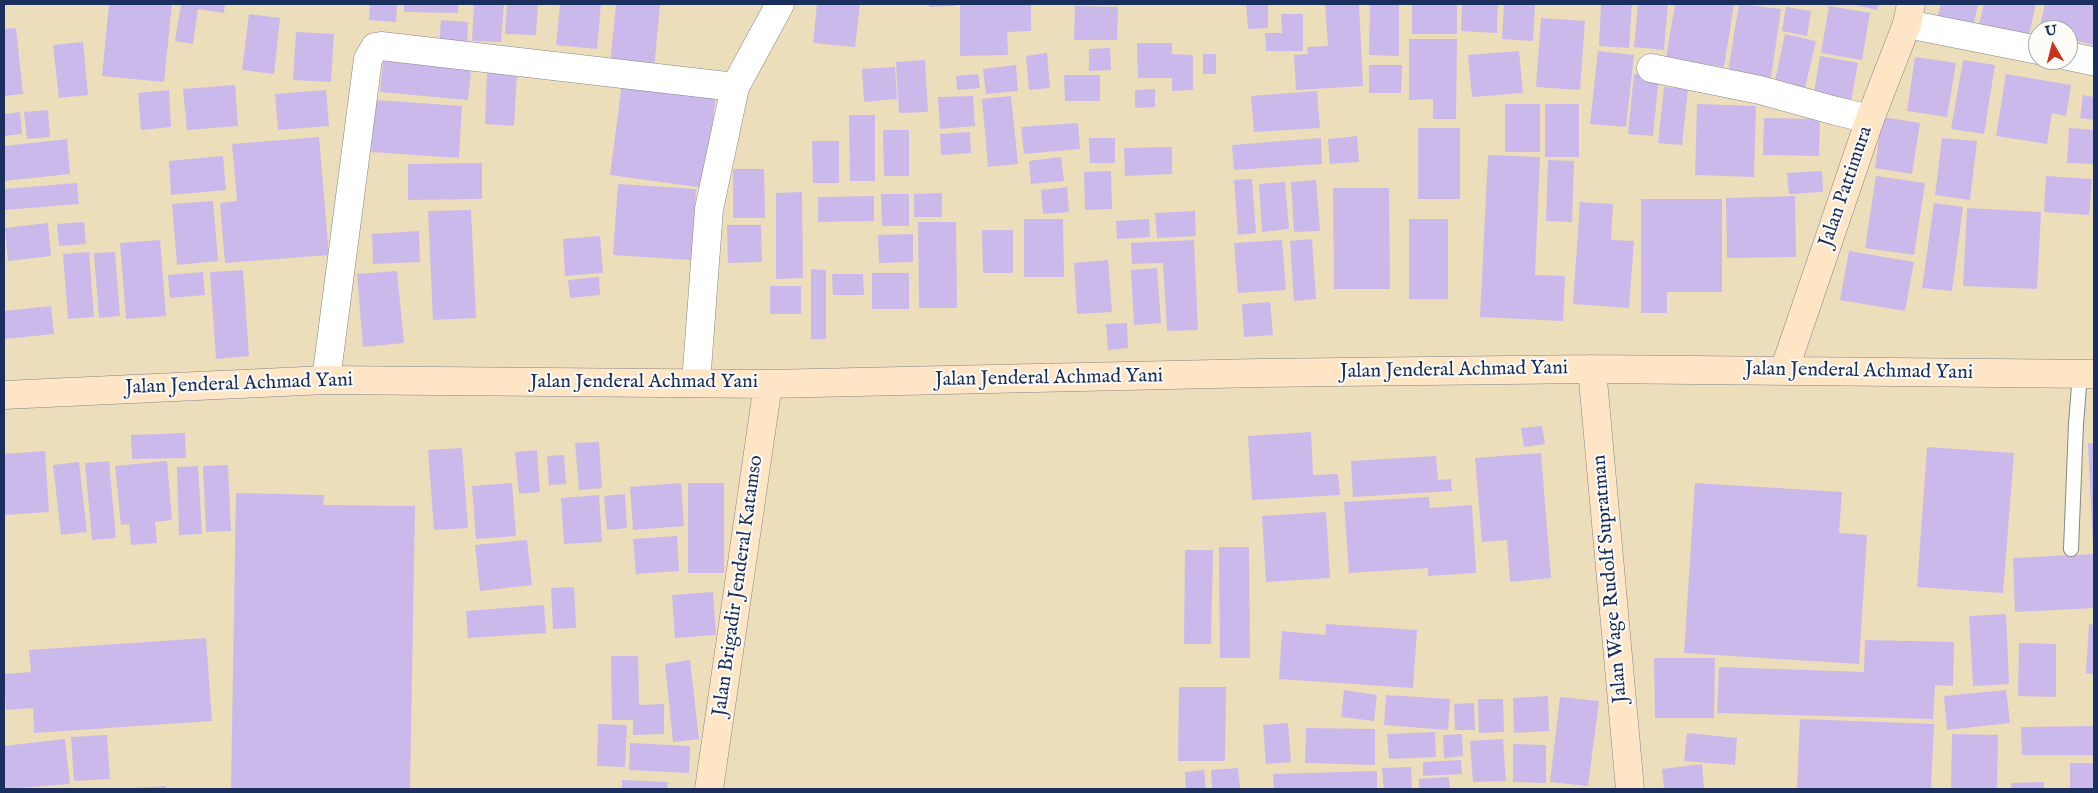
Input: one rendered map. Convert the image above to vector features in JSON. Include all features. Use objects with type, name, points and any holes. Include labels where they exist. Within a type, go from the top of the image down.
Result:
[{"type":"main road","name":"Jalan Pattimura","points":[[1784,370],[1870,119],[1909,14]]},
{"type":"main road","name":"Jalan Jenderal Achmad Yani","points":[[4,395],[326,380],[768,384],[1259,373],[1592,369],[2087,374]]},
{"type":"main road","name":"Jalan Wage Rudolf Supratman","points":[[1592,369],[1630,789]]},
{"type":"main road","name":"Jalan Brigadir Jenderal Katamso","points":[[709,789],[768,384]]},
{"type":"street","points":[[696,383],[710,209],[735,87],[780,4]]},
{"type":"street","points":[[1909,14],[2028,47]]},
{"type":"street","points":[[326,380],[368,59],[375,47],[381,46],[735,87]]},
{"type":"street","points":[[1651,68],[1760,90],[1836,112],[1870,119]]},
{"type":"lane","points":[[2070,549],[2076,424],[2087,374]]},
{"type":"building","points":[[109,4],[172,4],[164,82],[102,76]]},
{"type":"building","points":[[181,4],[225,4],[224,13],[198,9],[193,44],[175,41]]},
{"type":"building","points":[[370,4],[397,4],[396,22],[369,20]]},
{"type":"building","points":[[404,4],[458,4],[458,13],[404,12]]},
{"type":"building","points":[[474,4],[504,4],[501,42],[472,41]]},
{"type":"building","points":[[507,4],[538,4],[536,35],[505,34]]},
{"type":"building","points":[[560,4],[601,4],[597,49],[556,45]]},
{"type":"building","points":[[616,4],[660,5],[654,69],[610,65]]},
{"type":"building","points":[[817,4],[860,4],[855,47],[813,43]]},
{"type":"building","points":[[929,4],[955,4],[955,6],[929,7]]},
{"type":"building","points":[[960,4],[1031,4],[1031,31],[1007,32],[1008,55],[960,56]]},
{"type":"building","points":[[1246,4],[1268,4],[1268,28],[1248,29]]},
{"type":"building","points":[[1325,4],[1359,4],[1363,86],[1296,90],[1294,55],[1308,54],[1307,47],[1328,46]]},
{"type":"building","points":[[1370,4],[1399,4],[1399,56],[1369,55]]},
{"type":"building","points":[[1412,4],[1457,4],[1457,34],[1412,34]]},
{"type":"building","points":[[1462,4],[1498,4],[1497,33],[1461,31]]},
{"type":"building","points":[[1504,4],[1535,4],[1533,41],[1502,39]]},
{"type":"building","points":[[1601,4],[1632,4],[1629,48],[1599,46]]},
{"type":"building","points":[[1638,4],[1668,4],[1664,50],[1634,47]]},
{"type":"building","points":[[1675,4],[1734,4],[1724,67],[1666,58]]},
{"type":"building","points":[[1739,4],[1781,9],[1771,78],[1728,72]]},
{"type":"building","points":[[1851,4],[1879,4],[1877,10]]},
{"type":"building","points":[[1941,4],[1978,4],[1972,31],[1936,23]]},
{"type":"building","points":[[1984,4],[2036,4],[2032,20],[2028,20],[2028,35],[1979,24]]},
{"type":"building","points":[[2045,4],[2094,4],[2094,45],[2078,41],[2078,20],[2041,20]]},
{"type":"building","points":[[1075,6],[1118,7],[1117,40],[1074,40]]},
{"type":"building","points":[[1829,6],[1870,13],[1862,60],[1821,53]]},
{"type":"building","points":[[1786,7],[1811,11],[1807,36],[1782,31]]},
{"type":"building","points":[[249,14],[280,18],[274,74],[242,70]]},
{"type":"building","points":[[1281,14],[1303,14],[1303,51],[1266,51],[1265,33],[1282,33]]},
{"type":"building","points":[[1541,18],[1585,21],[1580,90],[1536,87]]},
{"type":"building","points":[[441,20],[468,22],[467,49],[439,47]]},
{"type":"building","points":[[16,28],[23,94],[4,96],[4,29]]},
{"type":"building","points":[[296,32],[334,34],[331,82],[293,80]]},
{"type":"building","points":[[1785,34],[1816,41],[1804,92],[1774,85]]},
{"type":"building","points":[[1409,39],[1457,39],[1456,119],[1433,119],[1433,99],[1409,100]]},
{"type":"building","points":[[83,42],[88,95],[59,98],[53,45]]},
{"type":"building","points":[[1137,43],[1172,43],[1172,54],[1193,55],[1193,90],[1172,91],[1172,78],[1138,78]]},
{"type":"building","points":[[1110,48],[1111,70],[1089,71],[1089,49]]},
{"type":"building","points":[[1519,51],[1523,93],[1472,97],[1468,55]]},
{"type":"building","points":[[1598,51],[1634,55],[1626,127],[1590,124]]},
{"type":"building","points":[[384,53],[472,61],[468,100],[380,92]]},
{"type":"building","points":[[1047,53],[1050,88],[1029,90],[1026,56]]},
{"type":"building","points":[[1203,54],[1216,54],[1216,74],[1203,74]]},
{"type":"building","points":[[1820,56],[1858,63],[1850,106],[1813,99]]},
{"type":"building","points":[[1915,57],[1956,63],[1947,117],[1907,111]]},
{"type":"building","points":[[925,60],[928,112],[899,113],[896,62]]},
{"type":"building","points":[[1963,60],[1995,65],[1984,134],[1951,129]]},
{"type":"building","points":[[1016,65],[1018,91],[986,94],[983,69]]},
{"type":"building","points":[[1369,65],[1402,65],[1401,93],[1369,93]]},
{"type":"building","points":[[895,67],[897,99],[864,102],[862,69]]},
{"type":"building","points":[[487,70],[517,72],[514,126],[485,124]]},
{"type":"building","points":[[978,74],[980,88],[957,90],[956,76]]},
{"type":"building","points":[[1634,74],[1659,76],[1653,136],[1628,134]]},
{"type":"building","points":[[2006,74],[2071,85],[2066,116],[2052,113],[2047,144],[1996,136]]},
{"type":"building","points":[[1064,75],[1100,75],[1100,101],[1065,101]]},
{"type":"building","points":[[622,83],[716,95],[705,188],[610,175]]},
{"type":"building","points":[[235,85],[238,126],[187,130],[183,89]]},
{"type":"building","points":[[1664,87],[1688,89],[1682,145],[1658,143]]},
{"type":"building","points":[[1155,89],[1155,107],[1135,108],[1135,90]]},
{"type":"building","points":[[169,90],[171,127],[141,130],[138,93]]},
{"type":"building","points":[[326,90],[329,126],[278,130],[275,94]]},
{"type":"building","points":[[1317,91],[1320,128],[1254,132],[1251,96]]},
{"type":"building","points":[[2083,95],[2094,97],[2094,120],[2080,118]]},
{"type":"building","points":[[973,96],[975,126],[940,129],[938,97]]},
{"type":"building","points":[[1011,96],[1018,164],[988,167],[982,99]]},
{"type":"building","points":[[375,100],[462,106],[459,158],[371,152]]},
{"type":"building","points":[[1505,104],[1540,104],[1540,152],[1505,152]]},
{"type":"building","points":[[1545,104],[1579,104],[1579,157],[1545,157]]},
{"type":"building","points":[[1697,104],[1756,106],[1754,177],[1695,175]]},
{"type":"building","points":[[48,110],[50,137],[27,139],[24,112]]},
{"type":"building","points":[[20,112],[22,134],[4,136],[4,114]]},
{"type":"building","points":[[849,115],[875,115],[875,181],[850,181]]},
{"type":"building","points":[[1882,117],[1920,123],[1912,174],[1875,168]]},
{"type":"building","points":[[1764,118],[1820,119],[1819,156],[1763,155]]},
{"type":"building","points":[[1078,123],[1080,149],[1024,154],[1021,127]]},
{"type":"building","points":[[1418,128],[1460,128],[1460,199],[1418,199]]},
{"type":"building","points":[[2069,128],[2094,130],[2094,164],[2067,163]]},
{"type":"building","points":[[883,130],[909,130],[909,176],[884,176]]},
{"type":"building","points":[[970,132],[971,153],[941,155],[940,134]]},
{"type":"building","points":[[1357,136],[1359,162],[1330,164],[1328,139]]},
{"type":"building","points":[[319,137],[329,255],[225,263],[220,203],[237,201],[232,144]]},
{"type":"building","points":[[1089,138],[1115,138],[1115,163],[1090,163]]},
{"type":"building","points":[[1321,138],[1322,164],[1234,170],[1232,145]]},
{"type":"building","points":[[1942,138],[1977,141],[1970,200],[1935,195]]},
{"type":"building","points":[[67,139],[70,174],[4,181],[4,146]]},
{"type":"building","points":[[812,141],[839,141],[839,183],[813,183]]},
{"type":"building","points":[[1172,147],[1172,174],[1125,176],[1124,148]]},
{"type":"building","points":[[1488,155],[1540,157],[1535,275],[1565,276],[1563,321],[1480,317]]},
{"type":"building","points":[[223,156],[226,190],[171,195],[169,161]]},
{"type":"building","points":[[1061,157],[1064,181],[1031,184],[1029,161]]},
{"type":"building","points":[[1548,160],[1574,161],[1572,222],[1546,221]]},
{"type":"building","points":[[482,163],[482,199],[408,200],[408,164]]},
{"type":"building","points":[[733,169],[764,169],[765,218],[733,218]]},
{"type":"building","points":[[1111,171],[1112,209],[1085,210],[1084,172]]},
{"type":"building","points":[[1822,171],[1823,192],[1789,194],[1787,173]]},
{"type":"building","points":[[1876,176],[1925,183],[1914,255],[1865,248]]},
{"type":"building","points":[[2046,176],[2092,179],[2089,215],[2044,212]]},
{"type":"building","points":[[1252,179],[1256,233],[1238,235],[1234,180]]},
{"type":"building","points":[[1316,180],[1320,231],[1294,232],[1291,182]]},
{"type":"building","points":[[1285,182],[1289,229],[1262,232],[1259,184]]},
{"type":"building","points":[[77,183],[79,204],[4,210],[4,189]]},
{"type":"building","points":[[618,184],[696,189],[692,260],[613,255]]},
{"type":"building","points":[[1067,187],[1069,212],[1043,214],[1041,190]]},
{"type":"building","points":[[1333,188],[1389,188],[1390,289],[1334,289]]},
{"type":"building","points":[[802,192],[803,278],[776,279],[776,193]]},
{"type":"building","points":[[942,193],[942,217],[914,217],[914,194]]},
{"type":"building","points":[[881,194],[909,194],[909,226],[882,226]]},
{"type":"building","points":[[874,196],[874,221],[818,222],[818,197]]},
{"type":"building","points":[[1795,196],[1796,257],[1727,258],[1726,198]]},
{"type":"building","points":[[1641,199],[1722,199],[1722,292],[1667,292],[1667,313],[1641,313]]},
{"type":"building","points":[[213,201],[218,261],[177,265],[172,204]]},
{"type":"building","points":[[1580,202],[1613,204],[1611,240],[1634,241],[1629,308],[1573,304]]},
{"type":"building","points":[[1934,203],[1963,207],[1952,291],[1922,288]]},
{"type":"building","points":[[1967,208],[2041,212],[2037,289],[1963,286]]},
{"type":"building","points":[[471,210],[476,318],[433,320],[428,211]]},
{"type":"building","points":[[1195,211],[1196,236],[1157,238],[1155,213]]},
{"type":"building","points":[[1024,219],[1063,219],[1064,277],[1024,277]]},
{"type":"building","points":[[1149,219],[1150,237],[1117,239],[1116,221]]},
{"type":"building","points":[[1409,219],[1448,219],[1448,299],[1409,299]]},
{"type":"building","points":[[84,222],[86,244],[59,246],[57,224]]},
{"type":"building","points":[[918,222],[956,222],[957,308],[919,308]]},
{"type":"building","points":[[48,223],[51,256],[8,261],[5,228]]},
{"type":"building","points":[[727,225],[761,225],[762,262],[728,263]]},
{"type":"building","points":[[982,230],[1013,230],[1013,273],[983,273]]},
{"type":"building","points":[[419,231],[420,262],[373,264],[372,234]]},
{"type":"building","points":[[913,234],[913,262],[879,263],[878,235]]},
{"type":"building","points":[[600,236],[603,273],[565,276],[563,239]]},
{"type":"building","points":[[1312,239],[1316,299],[1294,301],[1290,241]]},
{"type":"building","points":[[160,240],[166,316],[126,319],[120,243]]},
{"type":"building","points":[[1194,240],[1198,330],[1167,331],[1163,263],[1132,264],[1131,243]]},
{"type":"building","points":[[1282,240],[1286,290],[1238,293],[1234,243]]},
{"type":"building","points":[[1849,251],[1914,262],[1905,311],[1840,300]]},
{"type":"building","points":[[89,252],[94,317],[68,319],[63,254]]},
{"type":"building","points":[[115,252],[120,316],[99,318],[94,253]]},
{"type":"building","points":[[1108,260],[1112,312],[1077,314],[1074,263]]},
{"type":"building","points":[[1157,268],[1161,323],[1134,325],[1131,270]]},
{"type":"building","points":[[811,269],[826,270],[826,339],[811,339]]},
{"type":"building","points":[[243,270],[249,356],[216,359],[210,272]]},
{"type":"building","points":[[397,271],[404,343],[363,347],[357,274]]},
{"type":"building","points":[[203,272],[205,295],[170,298],[168,275]]},
{"type":"building","points":[[872,273],[909,273],[909,309],[872,309]]},
{"type":"building","points":[[832,274],[863,274],[864,295],[833,295]]},
{"type":"building","points":[[599,277],[600,295],[570,298],[568,280]]},
{"type":"building","points":[[770,286],[801,286],[801,314],[770,314]]},
{"type":"building","points":[[1270,302],[1273,335],[1244,337],[1242,304]]},
{"type":"building","points":[[51,306],[54,334],[4,339],[4,311]]},
{"type":"building","points":[[1127,323],[1128,348],[1108,350],[1106,324]]},
{"type":"building","points":[[1542,426],[1545,444],[1524,447],[1521,428]]},
{"type":"building","points":[[1311,432],[1313,475],[1338,474],[1340,495],[1252,500],[1248,436]]},
{"type":"building","points":[[185,433],[186,458],[132,459],[131,435]]},
{"type":"building","points":[[599,442],[602,488],[579,490],[575,443]]},
{"type":"building","points":[[2088,443],[2094,443],[2094,548],[2093,548]]},
{"type":"building","points":[[1927,447],[2014,453],[2003,593],[1917,587]]},
{"type":"building","points":[[462,448],[468,528],[434,530],[428,450]]},
{"type":"building","points":[[537,450],[540,492],[519,494],[515,452]]},
{"type":"building","points":[[45,451],[49,512],[4,515],[4,454]]},
{"type":"building","points":[[1541,453],[1551,578],[1510,582],[1507,540],[1482,542],[1475,458]]},
{"type":"building","points":[[564,455],[566,484],[549,485],[547,456]]},
{"type":"building","points":[[1436,456],[1438,480],[1451,479],[1452,491],[1353,497],[1351,461]]},
{"type":"building","points":[[109,461],[116,538],[92,540],[85,463]]},
{"type":"building","points":[[167,461],[172,520],[155,522],[157,543],[131,545],[129,524],[121,525],[115,466]]},
{"type":"building","points":[[79,462],[87,532],[61,535],[53,465]]},
{"type":"building","points":[[228,465],[231,531],[206,532],[203,466]]},
{"type":"building","points":[[198,466],[202,534],[179,535],[177,467]]},
{"type":"building","points":[[512,483],[516,536],[476,539],[472,486]]},
{"type":"building","points":[[681,483],[684,526],[633,530],[630,487]]},
{"type":"building","points":[[688,483],[724,483],[724,573],[688,573]]},
{"type":"building","points":[[1695,483],[1842,492],[1839,533],[1867,535],[1859,664],[1684,653]]},
{"type":"building","points":[[236,493],[324,495],[323,505],[415,506],[410,789],[231,789]]},
{"type":"building","points":[[625,494],[627,528],[607,530],[604,496]]},
{"type":"building","points":[[599,495],[602,542],[564,544],[561,498]]},
{"type":"building","points":[[1429,497],[1430,508],[1472,505],[1476,573],[1428,576],[1428,568],[1349,573],[1344,502]]},
{"type":"building","points":[[1326,512],[1330,578],[1266,582],[1262,516]]},
{"type":"building","points":[[677,536],[679,571],[636,574],[633,539]]},
{"type":"building","points":[[527,540],[532,585],[480,591],[475,545]]},
{"type":"building","points":[[1219,547],[1249,547],[1250,658],[1220,658]]},
{"type":"building","points":[[1185,550],[1213,550],[1211,644],[1184,644]]},
{"type":"building","points":[[2094,554],[2094,608],[2015,612],[2013,558]]},
{"type":"building","points":[[574,587],[576,628],[553,629],[551,588]]},
{"type":"building","points":[[713,592],[716,635],[675,638],[672,595]]},
{"type":"building","points":[[544,605],[546,633],[468,638],[466,611]]},
{"type":"building","points":[[2006,614],[2009,684],[1973,686],[1969,616]]},
{"type":"building","points":[[1326,624],[1417,630],[1413,688],[1279,679],[1282,631],[1325,635]]},
{"type":"building","points":[[2089,624],[2094,625],[2094,674],[2086,673]]},
{"type":"building","points":[[206,638],[212,721],[34,733],[33,708],[6,710],[4,674],[31,672],[29,650]]},
{"type":"building","points":[[1865,640],[1954,642],[1953,686],[1935,685],[1933,719],[1717,713],[1719,667],[1864,672]]},
{"type":"building","points":[[2019,643],[2056,644],[2056,697],[2018,696]]},
{"type":"building","points":[[611,656],[638,656],[639,705],[664,704],[664,734],[633,735],[633,720],[612,720]]},
{"type":"building","points":[[1654,658],[1715,658],[1714,718],[1655,718]]},
{"type":"building","points":[[690,660],[699,739],[673,742],[665,664]]},
{"type":"building","points":[[1179,687],[1226,687],[1225,761],[1178,761]]},
{"type":"building","points":[[1344,690],[1377,695],[1374,721],[1341,717]]},
{"type":"building","points":[[2006,690],[2010,723],[1947,730],[1944,696]]},
{"type":"building","points":[[1386,695],[1450,699],[1448,730],[1384,725]]},
{"type":"building","points":[[1548,696],[1549,731],[1514,733],[1513,698]]},
{"type":"building","points":[[1560,697],[1599,701],[1588,786],[1550,782]]},
{"type":"building","points":[[1478,699],[1503,699],[1504,732],[1479,733]]},
{"type":"building","points":[[1474,703],[1475,730],[1455,730],[1454,704]]},
{"type":"building","points":[[1800,719],[1934,724],[1931,789],[1797,789]]},
{"type":"building","points":[[1288,723],[1291,762],[1266,764],[1263,725]]},
{"type":"building","points":[[598,724],[627,725],[625,767],[597,766]]},
{"type":"building","points":[[2094,726],[2094,755],[2022,755],[2021,727]]},
{"type":"building","points":[[1306,728],[1375,729],[1375,765],[1305,763]]},
{"type":"building","points":[[1435,732],[1436,757],[1389,759],[1387,734]]},
{"type":"building","points":[[1687,733],[1737,738],[1735,765],[1684,761]]},
{"type":"building","points":[[1462,734],[1463,756],[1444,758],[1443,735]]},
{"type":"building","points":[[1952,734],[1998,735],[1997,789],[1951,789]]},
{"type":"building","points":[[107,735],[110,779],[74,781],[71,737]]},
{"type":"building","points":[[65,739],[70,784],[4,789],[4,746]]},
{"type":"building","points":[[1503,739],[1506,781],[1473,782],[1470,741]]},
{"type":"building","points":[[630,743],[690,746],[689,773],[629,770]]},
{"type":"building","points":[[1513,744],[1546,745],[1546,783],[1513,782]]},
{"type":"building","points":[[1461,760],[1462,774],[1423,776],[1423,762]]},
{"type":"building","points":[[2070,763],[2094,763],[2094,789],[2070,789]]},
{"type":"building","points":[[1702,764],[1704,789],[1664,789],[1662,769]]},
{"type":"building","points":[[1411,767],[1412,789],[1384,789],[1382,768]]},
{"type":"building","points":[[1238,768],[1240,789],[1212,789],[1211,770]]},
{"type":"building","points":[[1204,770],[1206,789],[1186,789],[1185,772]]},
{"type":"building","points":[[1377,771],[1377,789],[1274,789],[1273,774]]},
{"type":"building","points":[[1449,777],[1450,789],[1419,789],[1419,779]]},
{"type":"building","points":[[622,780],[668,782],[667,789],[622,789]]},
{"type":"building","points":[[2044,782],[2044,789],[2011,789],[2011,783]]},
{"type":"building","points":[[166,786],[166,789],[134,789],[134,788]]}]
